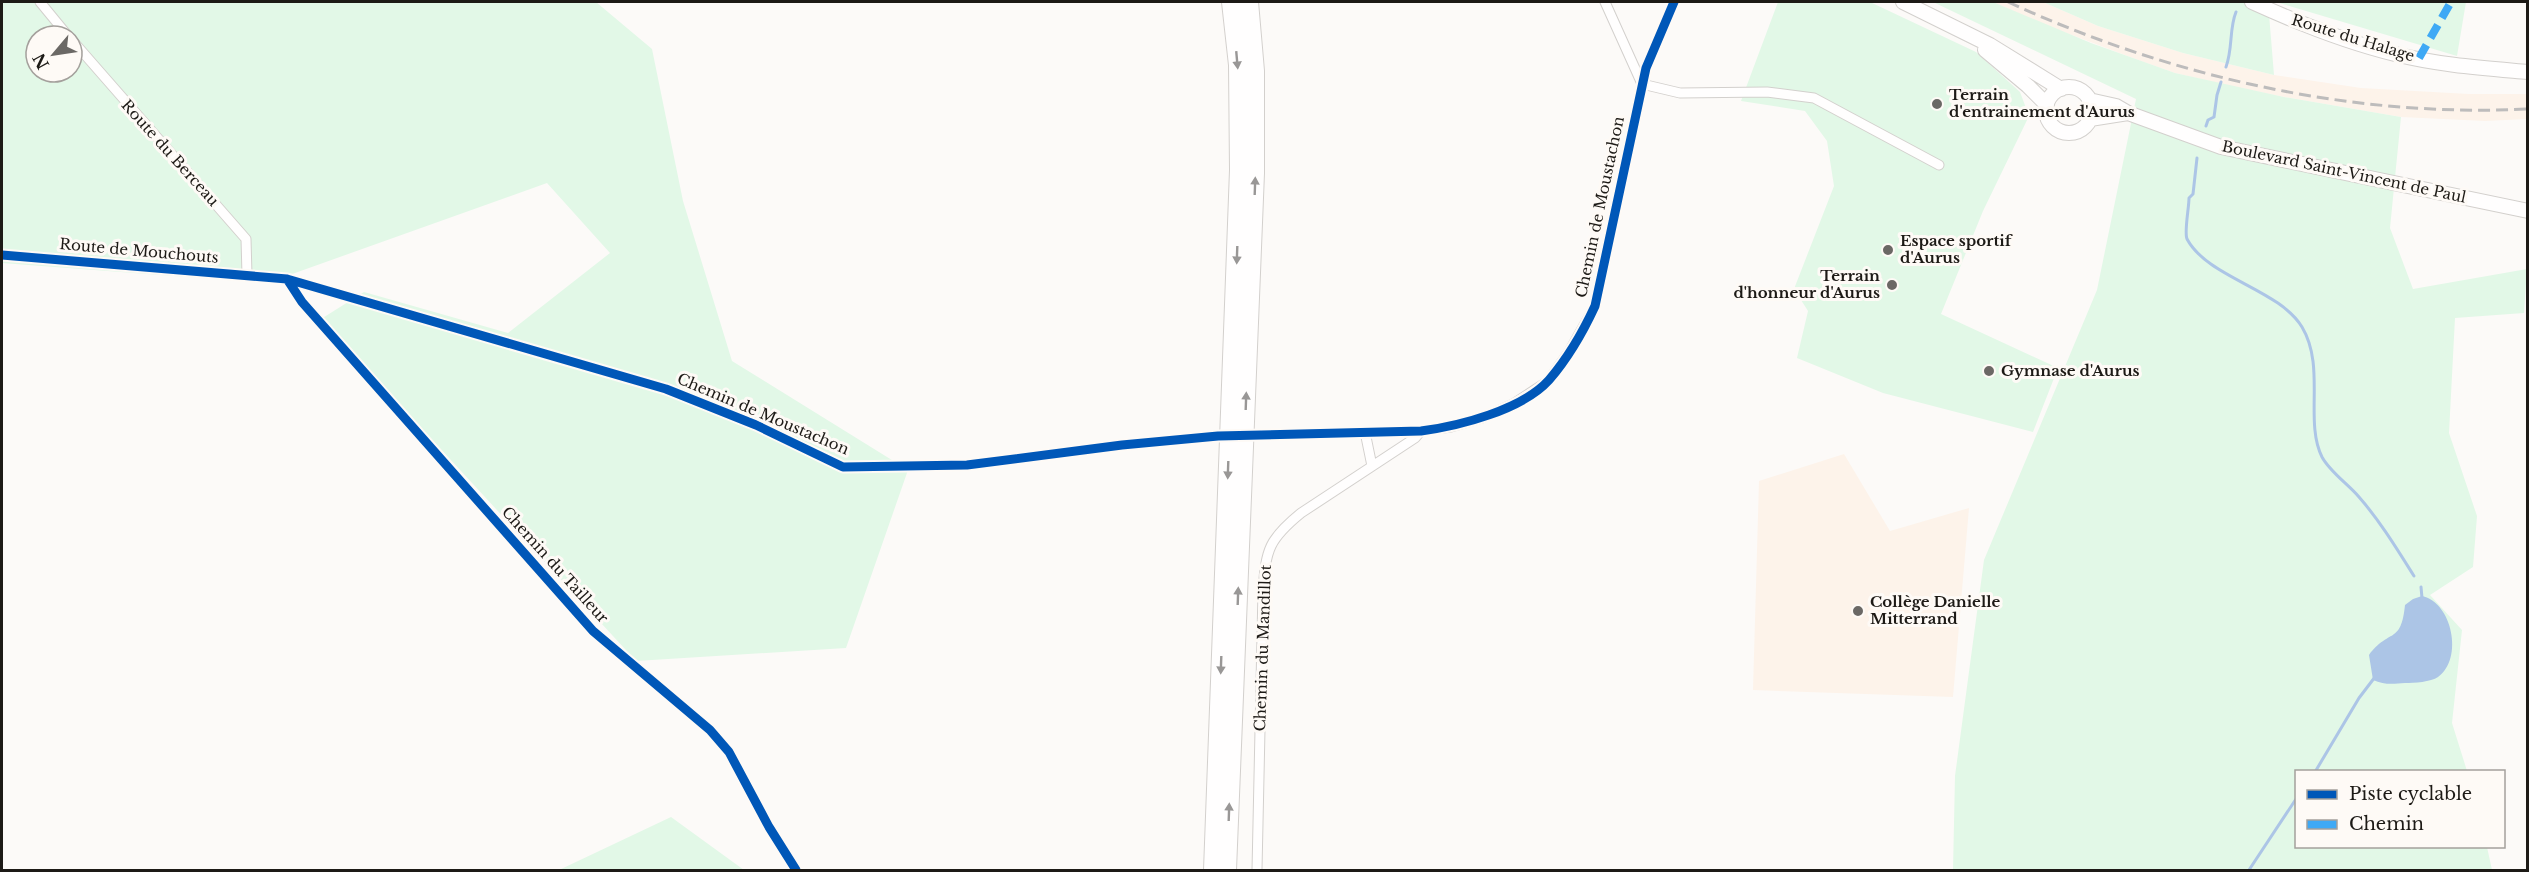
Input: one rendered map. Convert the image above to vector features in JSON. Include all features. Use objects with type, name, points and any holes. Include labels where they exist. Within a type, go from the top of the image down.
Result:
[{"type":"highway","points":[[1213,870],[1239,170],[1238,65],[1231,2]]},
{"type":"highway","points":[[1227,870],[1256,162],[1255,71],[1249,2]]},
{"type":"main road","points":[[1903,2],[1990,45],[2061,89]]},
{"type":"main road","name":"Route du Halage","points":[[2252,2],[2334,35],[2395,54],[2470,67],[2528,72]]},
{"type":"main road","points":[[1973,38],[2046,105],[2048,119],[2052,126],[2063,132],[2080,130],[2090,119],[2089,100],[2077,89],[2061,89],[2054,93],[2046,105]]},
{"type":"main road","name":"Boulevard Saint-Vincent de Paul","points":[[2089,100],[2116,106],[2128,113],[2221,147],[2528,211]]},
{"type":"main road","name":"Boulevard Saint-Vincent de Paul","points":[[2090,119],[2128,113]]},
{"type":"street","points":[[40,2],[58,24]]},
{"type":"street","points":[[1605,2],[1617,33],[1642,84],[1680,93],[1767,92],[1814,98],[1939,165]]},
{"type":"street","name":"Chemin de Moustachon","points":[[1257,435],[1421,431],[1451,427],[1513,404],[1548,381],[1569,352],[1594,306],[1646,68],[1674,2]]},
{"type":"street","name":"Route du Berceau","points":[[84,54],[246,239],[247,274]]},
{"type":"street","name":"Route de Mouchouts","points":[[2,255],[274,277]]},
{"type":"street","name":"Chemin de Moustachon","points":[[274,277],[666,389],[756,425],[843,467],[968,465],[1122,444],[1218,436]]},
{"type":"street","name":"Chemin du Tailleur","points":[[287,279],[302,302],[593,631],[667,691],[723,744],[744,777],[769,827],[796,870]]},
{"type":"street","name":"Chemin du Mandillot","points":[[1257,870],[1263,590],[1265,563],[1270,544],[1284,526],[1301,513],[1415,438],[1421,431]]},
{"type":"street","points":[[1365,432],[1372,466]]},
{"type":"shaded area","points":[[1993,2],[2043,2],[2098,26],[2183,53],[2274,75],[2361,88],[2469,94],[2527,94],[2527,119],[2485,121],[2401,117],[2225,85],[2175,73],[2138,60],[2035,21]]},
{"type":"shaded area","name":"Collège Danielle Mitterrand","points":[[1844,454],[1890,531],[1969,508],[1953,697],[1753,690],[1759,481]]},
{"type":"green space","points":[[2,2],[596,2],[652,49],[683,201],[732,361],[908,470],[846,648],[636,661],[321,319],[364,292],[508,333],[610,253],[547,183],[267,283],[2,263]]},
{"type":"green space","name":"Espace sportif d'Aurus","points":[[1778,2],[1870,2],[1976,52],[2020,92],[2029,116],[1983,211],[1941,314],[2058,368],[2033,432],[1883,393],[1797,358],[1808,311],[1794,289],[1834,186],[1827,141],[1805,111],[1741,101]]},
{"type":"green space","points":[[1933,2],[1993,2],[2091,43],[2175,73],[2284,97],[2401,117],[2390,228],[2413,289],[2527,269],[2524,313],[2455,318],[2449,433],[2477,516],[2473,567],[2430,595],[2462,630],[2452,723],[2467,770],[2295,770],[2295,848],[2487,848],[2492,870],[1953,870],[1955,776],[1984,560],[2097,290],[2136,99]]},
{"type":"green space","points":[[2043,2],[2268,2],[2274,75],[2183,53],[2098,26]]},
{"type":"green space","points":[[2276,2],[2466,2],[2457,56]]},
{"type":"green space","points":[[671,817],[744,870],[559,870]]},
{"type":"water","points":[[2422,596],[2432,600],[2441,609],[2451,632],[2451,658],[2446,669],[2438,677],[2422,682],[2389,684],[2373,680],[2369,655],[2382,641],[2397,631],[2403,618],[2405,605]]},
{"type":"waterway","points":[[2226,67],[2236,12]]},
{"type":"waterway","points":[[2206,126],[2208,120],[2214,117],[2221,82]]},
{"type":"waterway","points":[[2197,158],[2193,194],[2189,198],[2187,239],[2211,264],[2277,303],[2302,327],[2313,359],[2315,427],[2322,457],[2374,516],[2414,576]]},
{"type":"waterway","points":[[2421,587],[2422,598]]},
{"type":"waterway","points":[[2316,770],[2359,698],[2375,677]]},
{"type":"waterway","points":[[2249,870],[2295,801]]},
{"type":"railway","points":[[2008,2],[2132,51],[2196,71],[2262,87],[2328,99],[2394,106],[2461,110],[2528,109]]},
{"type":"marked path","points":[[2419,58],[2451,2]]},
{"type":"cycle path","points":[[2,255],[287,279],[666,389],[756,425],[843,467],[967,465],[1122,445],[1218,436],[1421,431],[1471,421],[1523,400],[1549,380],[1575,344],[1595,306],[1646,68],[1674,2]]},
{"type":"cycle path","points":[[287,279],[302,302],[593,631],[710,730],[729,752],[769,827],[796,870]]},
{"type":"place","name":"Terrain d'entrainement d'Aurus","points":[[1937,104]]},
{"type":"place","name":"Espace sportif d'Aurus","points":[[1888,250]]},
{"type":"place","name":"Terrain d'honneur d'Aurus","points":[[1892,285]]},
{"type":"place","name":"Gymnase d'Aurus","points":[[1989,371]]},
{"type":"place","name":"Collège Danielle Mitterrand","points":[[1858,611]]}]
